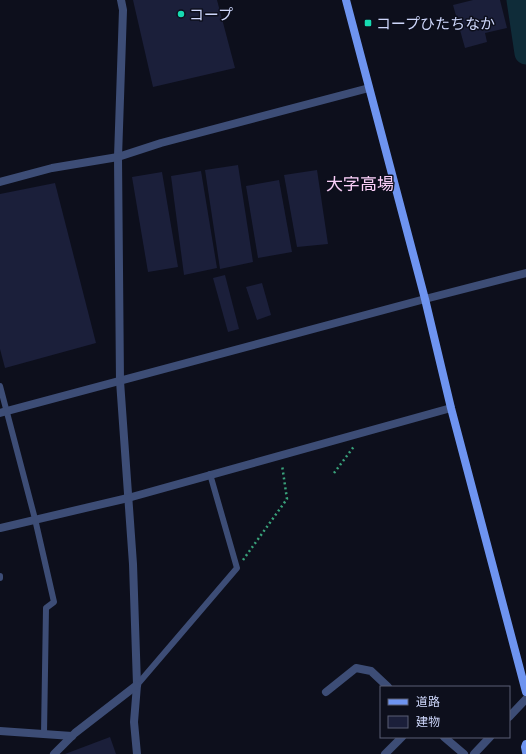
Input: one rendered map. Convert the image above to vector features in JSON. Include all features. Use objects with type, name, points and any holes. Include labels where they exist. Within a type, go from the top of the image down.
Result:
[{"type":"street","points":[[122,0],[123,10],[118,156],[120,381],[134,564],[137,685],[134,722],[137,754]]},
{"type":"street","points":[[346,0],[526,692]]},
{"type":"street","points":[[0,182],[52,168],[118,156],[369,88]]},
{"type":"street","points":[[3,412],[526,273]]},
{"type":"street","points":[[0,528],[128,498],[451,408]]},
{"type":"street","points":[[326,692],[356,668],[371,671],[387,686]]},
{"type":"street","points":[[54,754],[72,736],[137,685]]},
{"type":"street","points":[[510,716],[526,699]]},
{"type":"street","points":[[0,731],[72,736]]},
{"type":"street","points":[[385,754],[401,738]]},
{"type":"street","points":[[445,738],[464,754]]},
{"type":"street","points":[[474,754],[489,738]]},
{"type":"street","points":[[526,744],[526,752]]},
{"type":"lane","points":[[0,386],[3,412],[36,519],[54,602],[46,608],[44,734]]},
{"type":"lane","points":[[137,685],[237,568],[210,474]]},
{"type":"path","points":[[334,473],[365,432]]},
{"type":"path","points":[[237,568],[287,499],[281,455]]},
{"type":"building","points":[[133,0],[217,0],[235,68],[153,87]]},
{"type":"building","points":[[473,0],[500,0],[507,28],[485,33],[487,42],[465,48],[453,5]]},
{"type":"building","points":[[238,165],[253,262],[220,269],[205,170]]},
{"type":"building","points":[[317,170],[328,244],[297,247],[284,175]]},
{"type":"building","points":[[201,171],[217,268],[184,275],[171,176]]},
{"type":"building","points":[[162,172],[178,267],[148,272],[132,177]]},
{"type":"building","points":[[279,180],[292,252],[258,258],[246,186]]},
{"type":"building","points":[[55,183],[96,343],[5,368],[0,349],[0,194]]},
{"type":"building","points":[[225,275],[239,329],[228,332],[213,278]]},
{"type":"building","points":[[262,283],[271,315],[257,320],[246,287]]},
{"type":"building","points":[[110,737],[116,754],[65,754]]},
{"type":"waterway","points":[[518,0],[526,53]]},
{"type":"place","name":"コープ","points":[[181,14]]},
{"type":"place","name":"コープひたちなか","points":[[368,23]]},
{"type":"district","name":"大字高場","points":[[360,183]]}]
